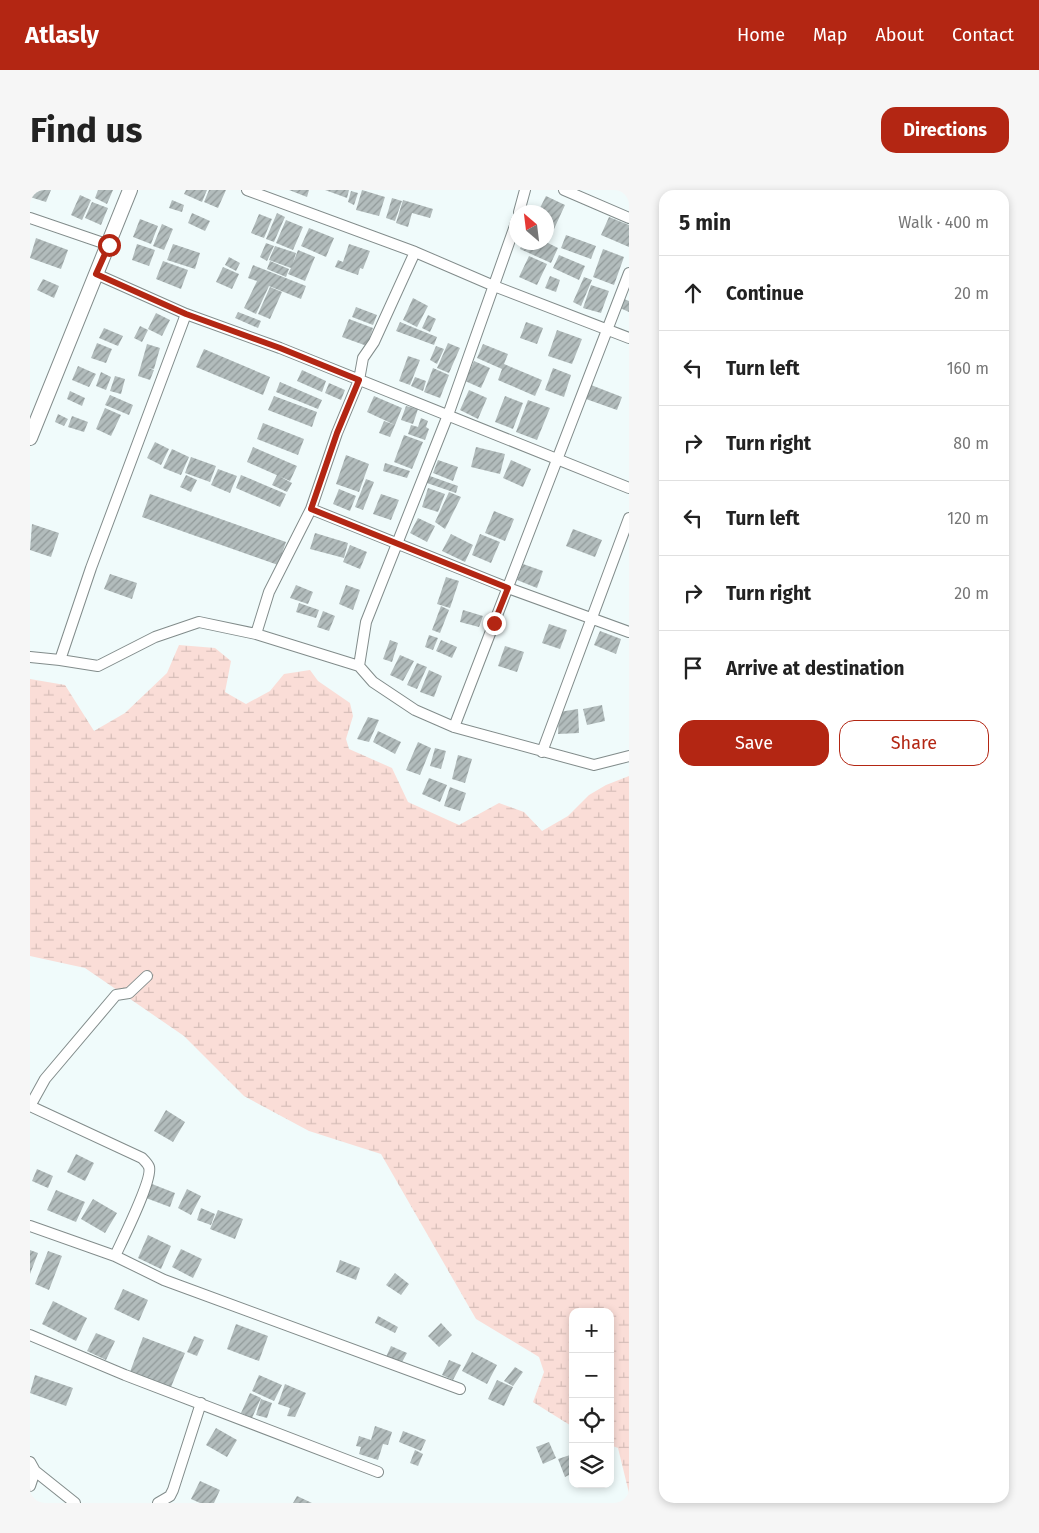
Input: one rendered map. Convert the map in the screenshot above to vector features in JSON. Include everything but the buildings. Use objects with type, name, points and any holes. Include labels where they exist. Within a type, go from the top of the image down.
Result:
[{"type":"main road","points":[[30,438],[130,190]]},
{"type":"street","points":[[247,190],[415,252],[494,286],[629,338]]},
{"type":"street","points":[[521,205],[525,190]]},
{"type":"street","points":[[564,190],[629,218]]},
{"type":"street","points":[[30,218],[109,245]]},
{"type":"street","points":[[359,666],[366,622],[399,545],[448,415],[509,241]]},
{"type":"street","points":[[256,634],[269,592],[311,509],[337,433],[359,380],[363,358],[374,342],[415,252]]},
{"type":"street","points":[[454,727],[629,273]]},
{"type":"street","points":[[96,274],[186,314],[280,348],[629,488]]},
{"type":"street","points":[[60,660],[91,568],[186,314]]},
{"type":"street","points":[[311,509],[508,588],[629,632]]},
{"type":"street","points":[[542,752],[629,518]]},
{"type":"street","points":[[30,658],[60,660],[98,666],[155,637],[199,622],[256,634],[359,666],[373,682],[415,710],[454,727],[594,765],[629,756]]},
{"type":"street","points":[[116,1256],[140,1199],[149,1174],[149,1166],[142,1158],[30,1106],[45,1079],[116,995],[129,993],[147,976]]},
{"type":"street","points":[[30,1226],[116,1256],[164,1280],[460,1389]]},
{"type":"street","points":[[30,1335],[125,1375],[378,1472]]},
{"type":"street","points":[[158,1503],[170,1496],[201,1403]]},
{"type":"street","points":[[30,1486],[33,1466]]},
{"type":"street","points":[[33,1466],[74,1503]]},
{"type":"green space","points":[[179,645],[215,648],[231,661],[225,692],[246,704],[270,691],[284,674],[310,670],[318,681],[350,703],[353,716],[346,739],[349,749],[392,768],[408,802],[459,825],[499,803],[524,812],[542,831],[568,816],[589,795],[606,785],[629,776],[629,1493],[618,1448],[614,1446],[614,1308],[569,1308],[569,1424],[533,1402],[544,1372],[539,1357],[476,1319],[381,1154],[309,1131],[244,1096],[184,1036],[85,968],[30,956],[30,679],[65,685],[94,731],[125,713],[167,673]]},
{"type":"route","points":[[109,245],[96,274],[186,314],[280,348],[359,380],[337,433],[311,509],[508,588],[494,623]]}]
